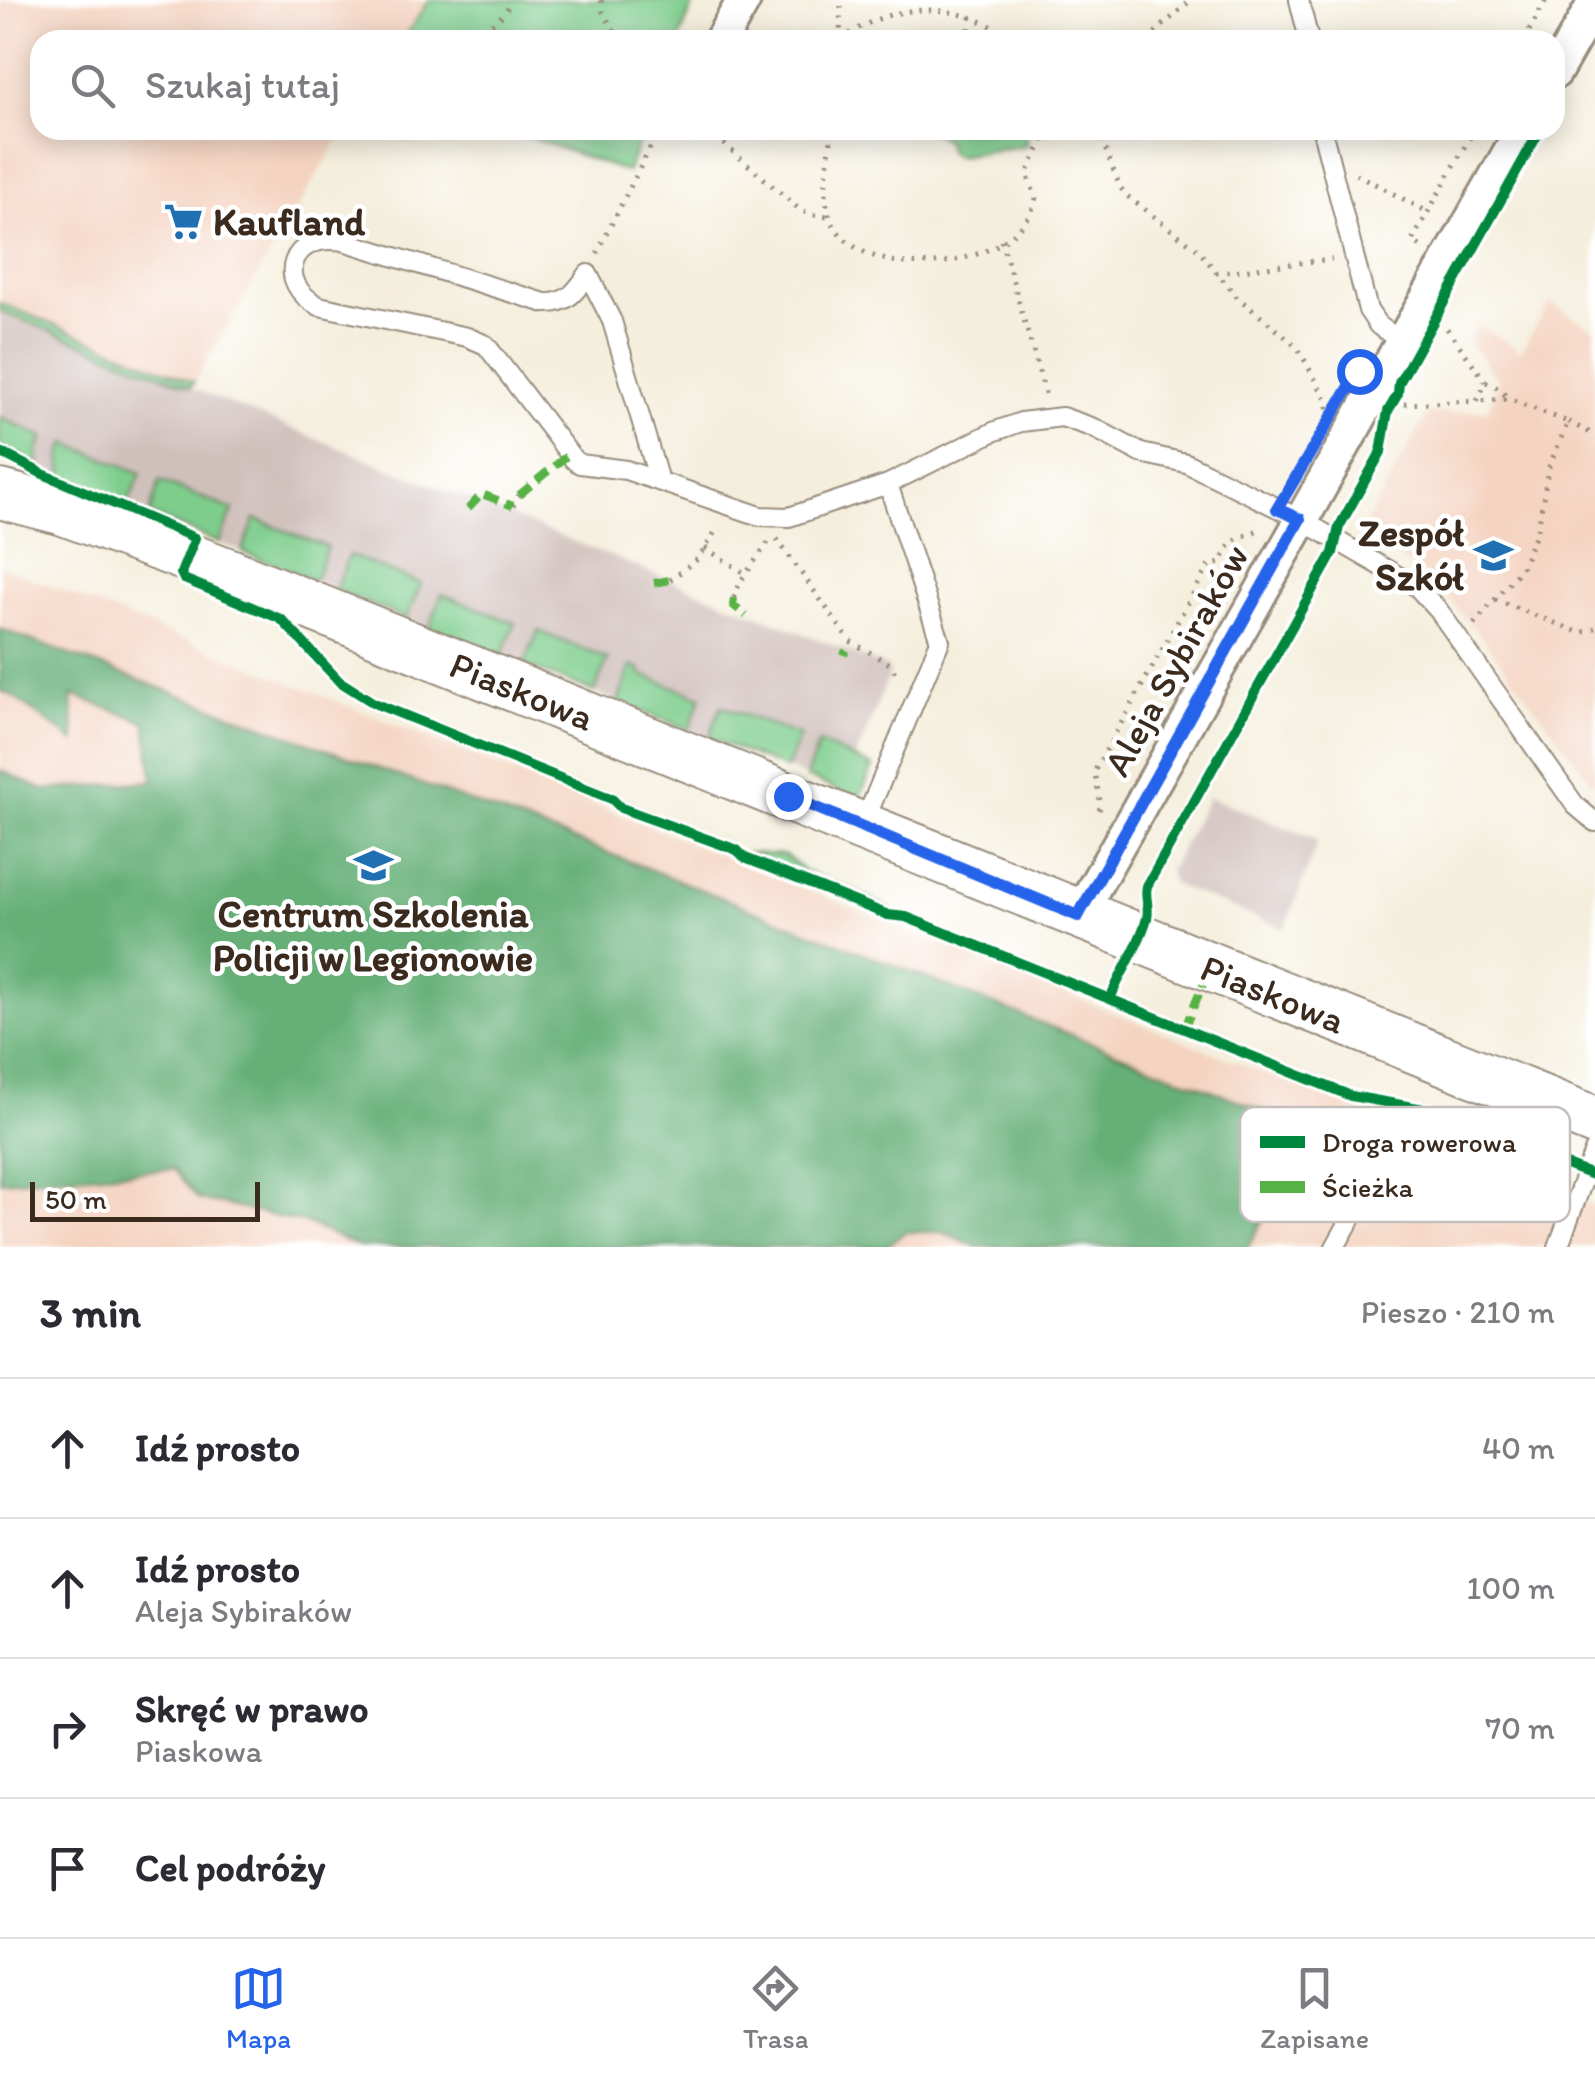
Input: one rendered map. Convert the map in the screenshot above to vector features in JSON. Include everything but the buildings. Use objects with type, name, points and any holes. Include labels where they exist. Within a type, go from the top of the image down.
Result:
[{"type":"street","points":[[727,30],[744,0]]},
{"type":"street","points":[[1565,54],[1595,2]]},
{"type":"street","name":"Aleja Sybiraków","points":[[1078,916],[1289,514],[1414,336],[1517,140]]},
{"type":"street","name":"Piaskowa","points":[[0,477],[60,510]]},
{"type":"street","name":"Piaskowa","points":[[0,494],[60,510],[227,572],[1560,1107]]},
{"type":"street","name":"Piaskowa","points":[[1570,1111],[1595,1121]]},
{"type":"lane","points":[[1299,0],[1306,30]]},
{"type":"lane","points":[[1325,140],[1368,310],[1378,325],[1414,336]]},
{"type":"lane","points":[[659,481],[612,321],[588,274],[571,298],[556,304],[544,303],[342,241],[322,238],[301,250],[293,274],[300,292],[319,306],[476,339],[496,354],[574,460],[587,466],[626,470],[726,506],[778,518],[888,484],[992,432],[1021,422],[1051,418],[1062,417],[1094,428],[1141,453],[1186,463],[1289,514],[1428,597],[1575,805],[1595,822]]},
{"type":"lane","points":[[862,828],[940,641],[888,484]]},
{"type":"lane","points":[[1570,1215],[1595,1149]]},
{"type":"lane","points":[[1335,1247],[1349,1222]]},
{"type":"lane","points":[[1558,1247],[1567,1222]]},
{"type":"path","points":[[480,30],[491,26],[508,9],[511,0]]},
{"type":"path","points":[[600,0],[614,30]]},
{"type":"path","points":[[840,0],[841,30]]},
{"type":"path","points":[[1158,30],[1192,0]]},
{"type":"path","points":[[1530,30],[1546,0]]},
{"type":"path","points":[[854,30],[867,20],[896,9],[934,7],[971,15],[1001,30]]},
{"type":"path","points":[[969,30],[971,15]]},
{"type":"path","points":[[588,274],[654,140]]},
{"type":"path","points":[[720,140],[800,210],[812,216],[829,216]]},
{"type":"path","points":[[831,140],[826,204],[836,230],[861,248],[909,264],[950,264],[972,256],[1020,226],[1034,209],[1036,198],[1028,177],[1044,140]]},
{"type":"path","points":[[1102,140],[1128,196],[1198,250],[1237,297],[1299,350],[1328,401],[1328,423],[1336,410]]},
{"type":"path","points":[[1428,254],[1412,241],[1468,140]]},
{"type":"path","points":[[1332,168],[1360,175],[1428,212]]},
{"type":"path","points":[[1001,240],[1051,418]]},
{"type":"path","points":[[1216,273],[1355,256]]},
{"type":"path","points":[[1414,336],[1437,315],[1486,382],[1509,400]]},
{"type":"path","points":[[1477,401],[1486,382]]},
{"type":"path","points":[[1392,403],[1509,400],[1595,434]]},
{"type":"path","points":[[1459,642],[1521,569],[1532,542],[1548,469],[1568,422]]},
{"type":"path","points":[[513,506],[519,495]]},
{"type":"path","points":[[1092,822],[1101,806],[1094,772],[1209,565],[1220,564],[1232,541],[1289,514]]},
{"type":"path","points":[[734,598],[740,582],[776,531],[778,542],[850,641],[890,664],[914,703]]},
{"type":"path","points":[[670,580],[699,558],[705,548],[746,574]]},
{"type":"path","points":[[1494,600],[1581,633],[1595,628]]},
{"type":"path","points":[[846,650],[850,641]]},
{"type":"shaded area","points":[[0,0],[429,0],[410,30],[30,30],[30,140],[338,140],[194,382],[0,303]]},
{"type":"shaded area","points":[[0,303],[194,382],[192,388],[260,416],[887,667],[890,673],[855,759],[819,743],[806,777],[786,769],[799,736],[722,706],[709,738],[689,730],[701,697],[631,667],[618,702],[594,692],[607,659],[538,631],[524,665],[502,656],[514,623],[443,594],[429,628],[406,619],[420,584],[350,555],[335,590],[314,581],[327,547],[255,519],[242,552],[219,543],[232,510],[161,481],[149,514],[127,505],[141,474],[61,457],[63,477],[39,466],[35,431],[0,417]]},
{"type":"shaded area","name":"Zespół Szkół","points":[[1550,303],[1595,330],[1595,786],[1481,636],[1427,575],[1360,534],[1427,414],[1488,410],[1499,381],[1468,340],[1478,325],[1521,351]]},
{"type":"shaded area","name":"Centrum Szkolenia Policji w Legionowie","points":[[0,566],[1348,1107],[1240,1107],[1240,1222],[1570,1222],[1570,1196],[1595,1206],[1595,1247],[0,1247]]},
{"type":"shaded area","points":[[1208,797],[1318,840],[1285,929],[1172,884],[1169,871]]},
{"type":"green space","points":[[429,0],[695,0],[683,30],[410,30]]},
{"type":"green space","points":[[537,140],[640,140],[627,172]]},
{"type":"green space","points":[[1026,140],[1027,145],[957,156],[948,151],[946,141]]},
{"type":"green space","points":[[0,303],[194,382],[191,387],[0,311]]},
{"type":"green space","points":[[0,417],[44,437],[38,450],[39,466],[0,447]]},
{"type":"green space","points":[[66,443],[141,473],[127,505],[63,477],[61,457]]},
{"type":"green space","points":[[160,481],[233,510],[219,543],[149,514]]},
{"type":"green space","points":[[255,519],[327,547],[314,581],[242,552]]},
{"type":"green space","points":[[349,555],[421,584],[406,619],[335,590]]},
{"type":"green space","points":[[442,594],[515,623],[502,656],[429,628]]},
{"type":"green space","name":"Centrum Szkolenia Policji w Legionowie","points":[[0,629],[595,848],[1255,1107],[1240,1107],[1240,1222],[1261,1222],[1248,1247],[977,1247],[942,1232],[905,1232],[885,1247],[359,1247],[308,1224],[198,1199],[173,1169],[0,1181],[0,770],[43,790],[153,781],[146,722],[72,695],[75,742],[0,691]]},
{"type":"green space","points":[[538,631],[608,659],[594,692],[524,665]]},
{"type":"green space","points":[[631,666],[641,670],[640,674],[701,697],[689,730],[618,702]]},
{"type":"green space","points":[[721,706],[800,736],[786,769],[709,738]]},
{"type":"green space","points":[[819,743],[873,767],[859,799],[806,777]]},
{"type":"green space","points":[[747,853],[785,855],[804,871],[893,911]]},
{"type":"marked path","points":[[519,495],[569,454]]},
{"type":"marked path","points":[[468,509],[482,494],[513,506]]},
{"type":"marked path","points":[[654,583],[670,580]]},
{"type":"marked path","points":[[734,598],[733,605],[746,616]]},
{"type":"marked path","points":[[844,655],[846,650]]},
{"type":"marked path","points":[[1184,1029],[1203,985]]},
{"type":"cycle path","points":[[1110,999],[1144,929],[1147,886],[1333,553],[1339,527],[1381,452],[1388,411],[1398,394],[1399,383],[1534,140]]},
{"type":"cycle path","points":[[0,452],[195,538],[181,573],[184,579],[281,619],[339,681],[374,703],[612,799],[621,808],[737,850],[745,858],[888,915],[906,917],[1351,1096],[1413,1107]]},
{"type":"cycle path","points":[[1570,1166],[1595,1176]]},
{"type":"place","name":"Kaufland","points":[[183,222]]},
{"type":"place","name":"Zespół Szkół","points":[[1494,555]]},
{"type":"place","name":"Centrum Szkolenia Policji w Legionowie","points":[[373,865]]},
{"type":"route","points":[[788,796],[1078,916],[1300,519],[1277,509],[1359,371]]}]
